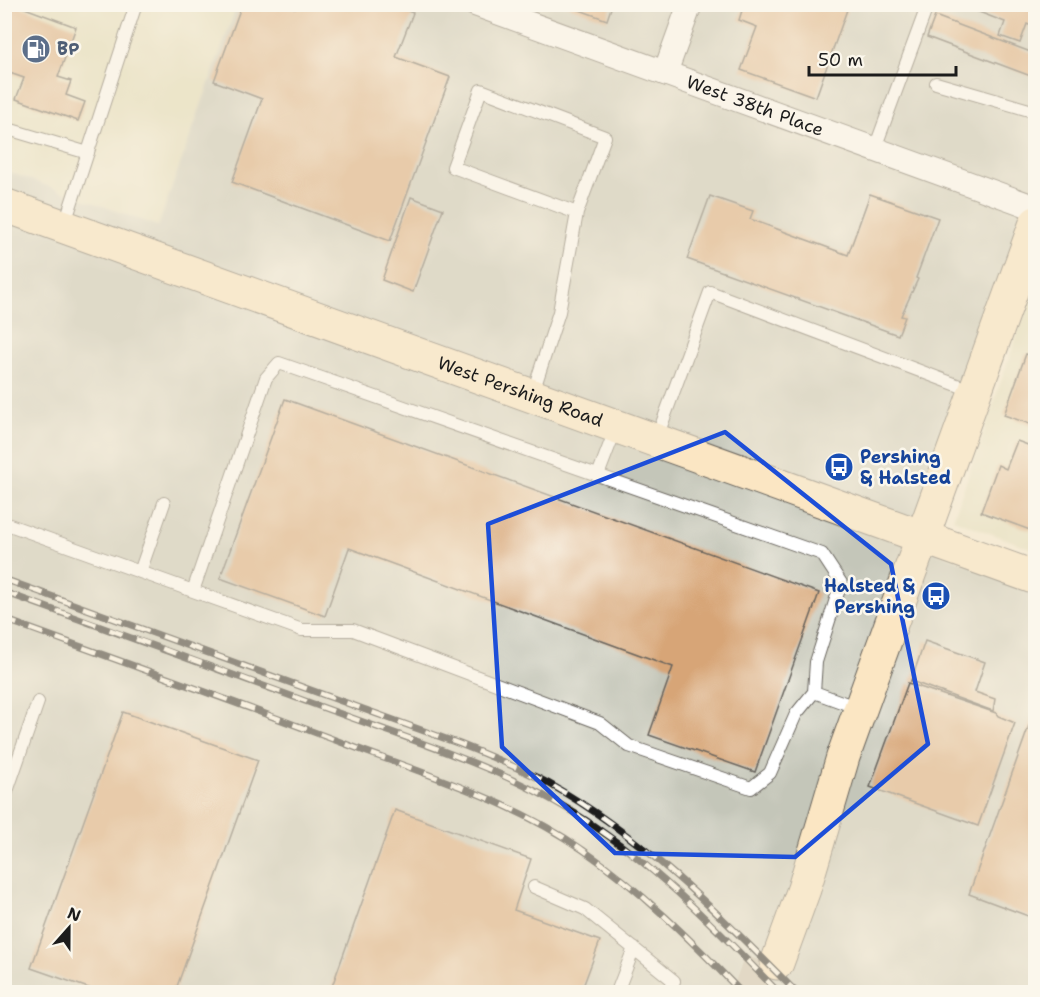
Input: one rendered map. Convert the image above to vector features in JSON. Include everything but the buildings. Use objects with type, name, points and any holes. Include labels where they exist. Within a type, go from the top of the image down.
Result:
[{"type":"main road","name":"West Pershing Road","points":[[4,205],[1035,578]]},
{"type":"main road","points":[[771,957],[804,889],[828,801],[1035,223]]},
{"type":"street","name":"West 38th Place","points":[[475,4],[1035,208]]},
{"type":"street","points":[[665,73],[690,4]]},
{"type":"lane","points":[[63,226],[136,4]]},
{"type":"lane","points":[[875,148],[928,4]]},
{"type":"lane","points":[[936,83],[1035,112]]},
{"type":"lane","points":[[532,396],[559,312],[577,213],[605,137],[481,90],[453,167],[577,213]]},
{"type":"lane","points":[[4,138],[8,129],[88,153]]},
{"type":"lane","points":[[656,441],[710,292],[974,392]]},
{"type":"lane","points":[[4,523],[140,572],[193,591],[302,630],[353,630],[600,723],[630,746],[751,788],[770,773],[796,714],[814,692],[816,662],[841,584],[822,554],[279,363],[266,378],[193,591]]},
{"type":"lane","points":[[598,475],[616,426]]},
{"type":"lane","points":[[140,572],[164,503]]},
{"type":"lane","points":[[814,692],[861,709]]},
{"type":"lane","points":[[4,800],[38,702]]},
{"type":"lane","points":[[534,887],[585,909],[674,981],[670,993]]},
{"type":"lane","points":[[617,993],[634,948]]},
{"type":"highlighted area","points":[[725,432],[891,564],[928,744],[795,857],[615,853],[502,747],[488,524]]},
{"type":"shaded area","points":[[4,5],[237,5],[158,226],[5,170]]},
{"type":"shaded area","points":[[237,5],[1035,5],[1035,181],[907,541],[1035,589],[1035,992],[5,992],[4,170],[158,226]]},
{"type":"shaded area","points":[[1035,284],[1035,550],[953,519]]},
{"type":"tunnel","points":[[749,992],[764,950]]},
{"type":"railway","points":[[4,579],[460,744],[548,783],[583,804],[649,853],[739,934],[796,992]]},
{"type":"railway","points":[[4,592],[440,750],[537,792],[597,828],[646,865],[714,927],[778,992]]},
{"type":"railway","points":[[4,619],[445,781],[530,818],[583,850],[646,899],[741,992]]},
{"type":"place","name":"BP","points":[[36,49]]},
{"type":"place","name":"Pershing & Halsted","points":[[839,467]]},
{"type":"place","name":"Halsted & Pershing","points":[[936,596]]}]
